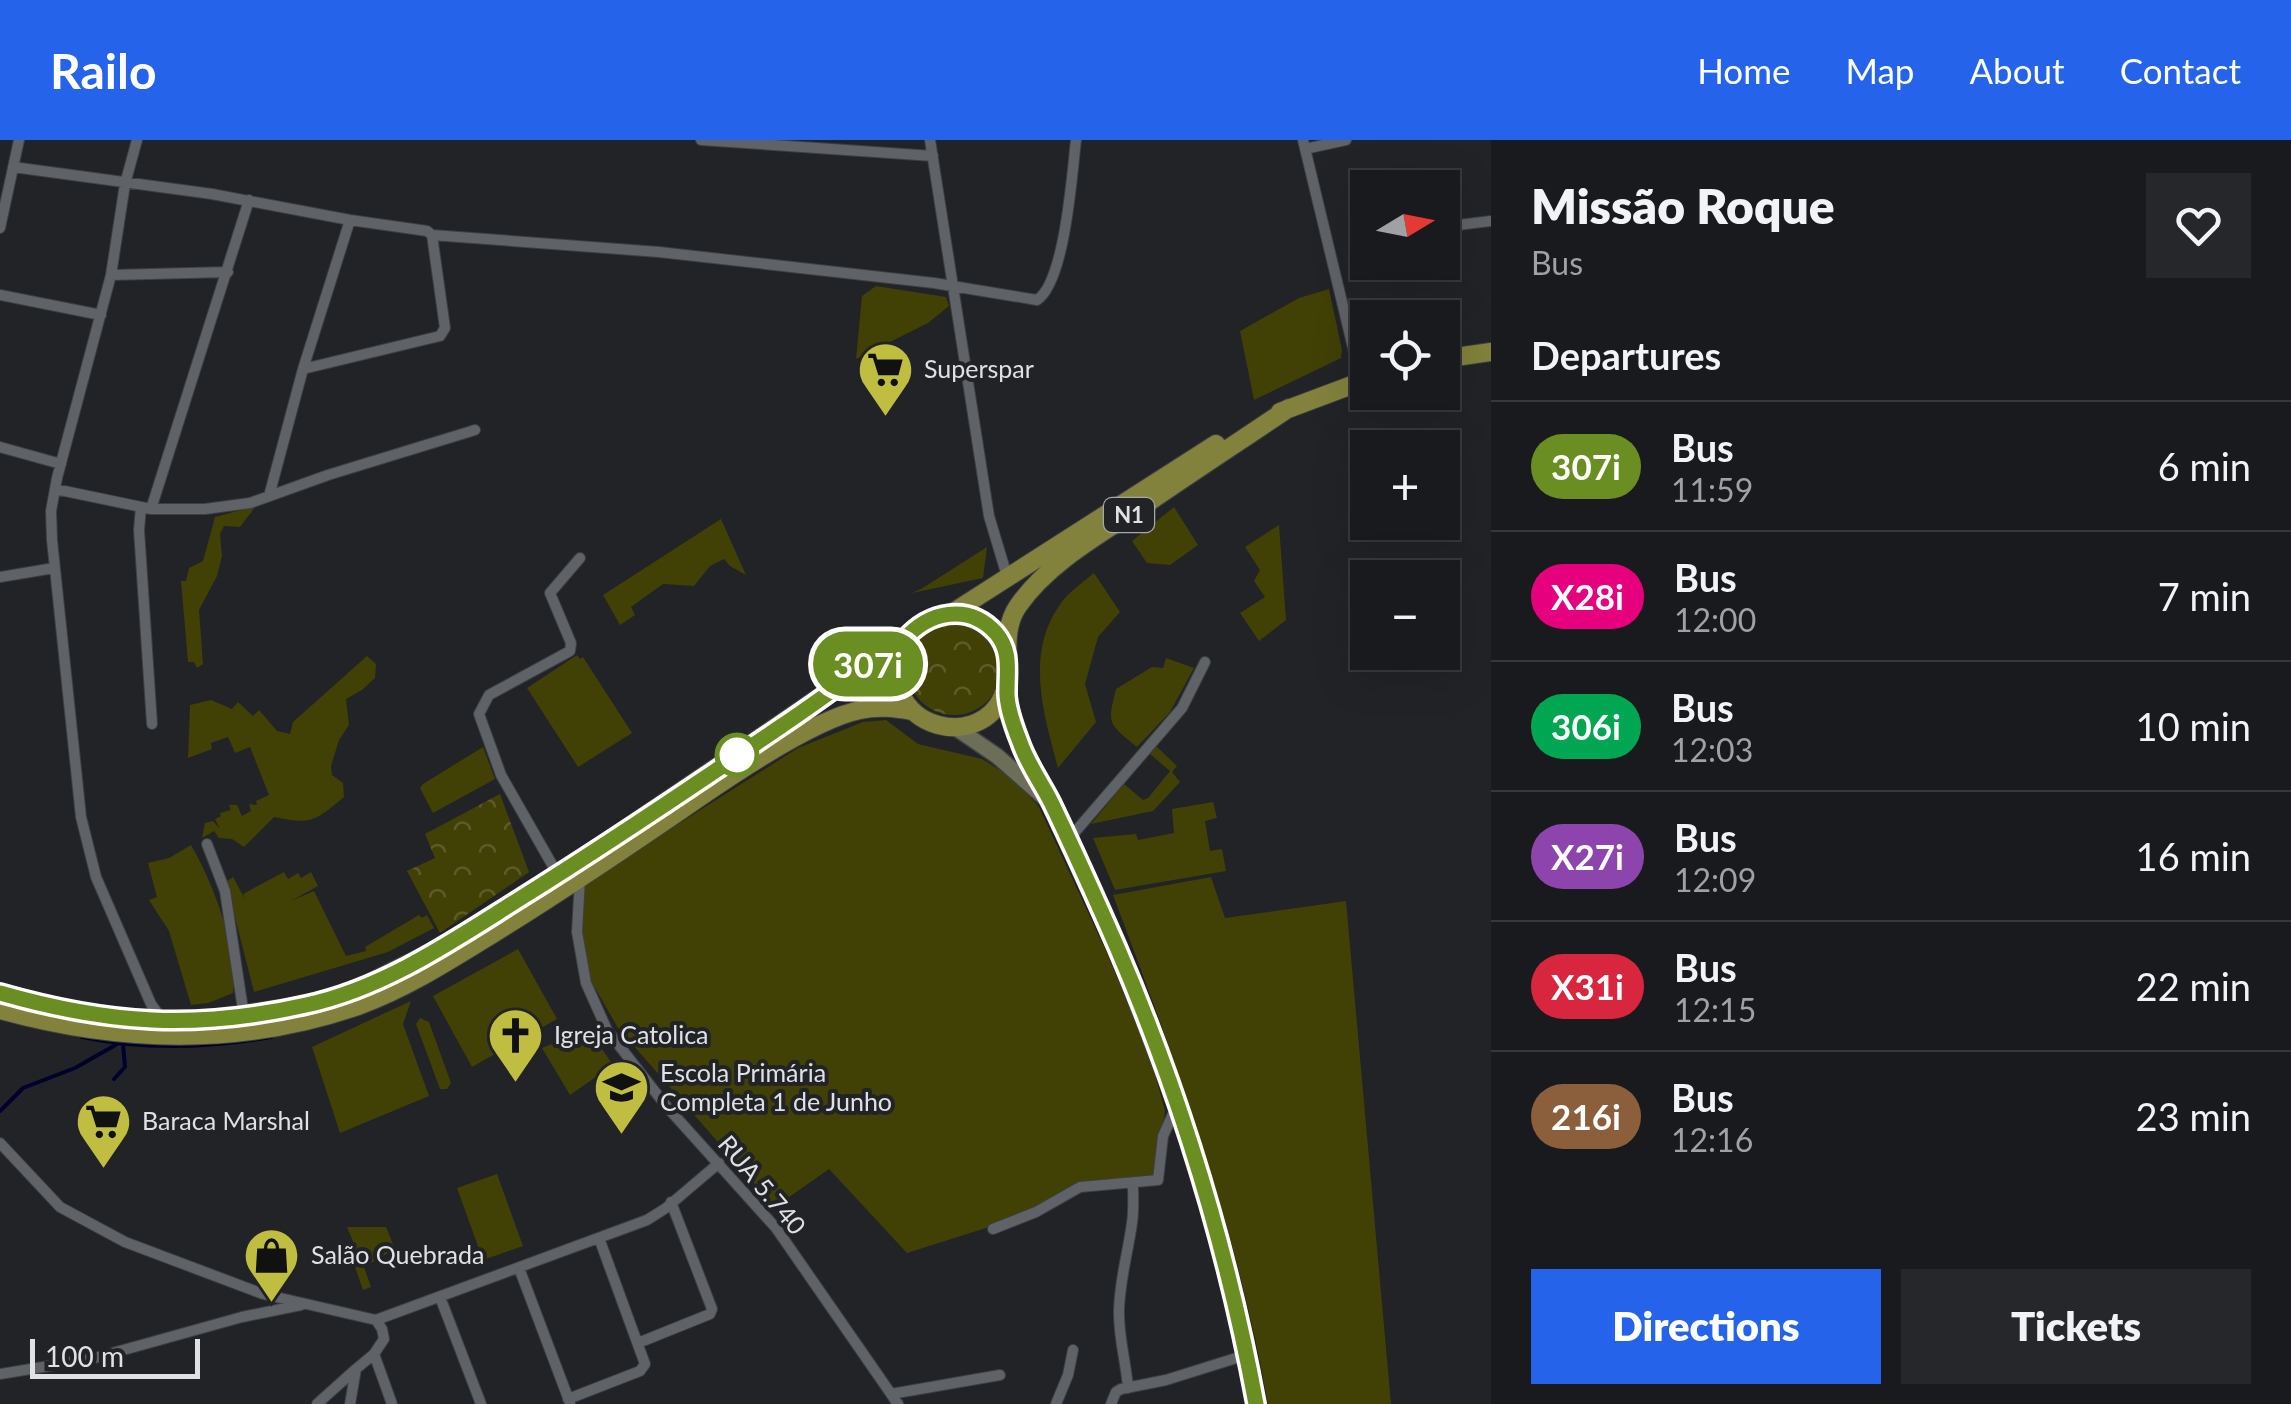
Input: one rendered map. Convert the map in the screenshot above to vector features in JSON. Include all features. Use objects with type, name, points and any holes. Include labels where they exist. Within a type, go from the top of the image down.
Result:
[{"type":"highway","points":[[1460,356],[1491,352]]},
{"type":"highway","name":"N1","points":[[904,640],[917,626],[952,613],[1177,466],[1289,408],[1350,385]]},
{"type":"highway","name":"N1","points":[[1006,693],[1010,673],[1006,652],[1015,609],[1038,583],[1107,530],[1289,408]]},
{"type":"highway","points":[[952,613],[986,624],[1006,652]]},
{"type":"highway","points":[[0,994],[104,1018],[164,1023],[244,1016],[307,1005],[356,990],[440,948],[558,874],[904,640]]},
{"type":"highway","points":[[904,640],[896,676],[901,695],[925,720],[956,728],[986,717],[1006,693]]},
{"type":"highway","points":[[0,1010],[104,1033],[211,1038],[314,1020],[362,1005],[404,985],[580,878],[725,780],[824,724],[857,710],[886,706],[912,710]]},
{"type":"main road","points":[[1006,693],[1020,744],[1070,839],[1144,1013],[1220,1238],[1256,1404]]},
{"type":"main road","points":[[956,728],[997,756],[1056,813]]},
{"type":"street","points":[[0,228],[19,140]]},
{"type":"street","points":[[137,140],[112,275],[51,511],[81,817],[88,850],[110,914],[150,1004],[164,1023]]},
{"type":"street","points":[[701,140],[933,156]]},
{"type":"street","points":[[930,140],[992,533],[1006,576]]},
{"type":"street","points":[[12,167],[249,200],[432,235],[659,252],[954,286],[1037,300],[1046,294],[1066,219],[1076,140]]},
{"type":"street","points":[[1346,140],[1304,145],[1350,325]]},
{"type":"street","points":[[152,724],[138,530],[228,272],[249,200]]},
{"type":"street","points":[[268,496],[350,220]]},
{"type":"street","points":[[1460,225],[1491,221]]},
{"type":"street","points":[[303,369],[440,336],[445,328],[432,235]]},
{"type":"street","points":[[112,275],[228,272]]},
{"type":"street","points":[[0,295],[101,316]]},
{"type":"street","points":[[55,489],[146,508],[205,509],[250,503],[475,430]]},
{"type":"street","points":[[0,447],[61,464]]},
{"type":"street","points":[[558,874],[501,774],[479,714],[490,695],[570,651],[571,643],[550,594],[580,558]]},
{"type":"street","points":[[0,577],[54,568]]},
{"type":"street","points":[[1070,839],[1182,708],[1204,662]]},
{"type":"street","points":[[207,844],[225,892],[244,1016]]},
{"type":"street","name":"RUA 5.740","points":[[580,878],[577,932],[586,983],[607,1030],[667,1107],[776,1228],[894,1399]]},
{"type":"street","points":[[992,1229],[1036,1212],[1080,1187],[1105,1182],[1155,1182],[1160,1177],[1163,1136],[1176,1107]]},
{"type":"street","points":[[0,1142],[43,1191],[72,1216],[149,1252],[262,1294],[376,1320],[646,1220],[719,1162]]},
{"type":"street","points":[[1128,1388],[1119,1308],[1133,1218],[1134,1183]]},
{"type":"street","points":[[638,1343],[710,1314],[712,1309],[671,1202]]},
{"type":"street","points":[[519,1268],[569,1402],[640,1371],[645,1364],[599,1238]]},
{"type":"street","points":[[440,1297],[482,1404]]},
{"type":"street","points":[[0,1374],[92,1359],[302,1304]]},
{"type":"street","points":[[317,1404],[374,1354],[384,1340],[376,1320]]},
{"type":"street","points":[[1056,1404],[1068,1376],[1072,1350]]},
{"type":"street","points":[[374,1354],[392,1404]]},
{"type":"street","points":[[1111,1404],[1116,1392],[1246,1354]]},
{"type":"street","points":[[350,1404],[356,1369]]},
{"type":"street","points":[[894,1399],[1000,1375]]},
{"type":"green space","points":[[876,286],[946,297],[949,306],[928,323],[856,359],[862,296]]},
{"type":"green space","points":[[1329,289],[1341,358],[1254,400],[1240,331],[1299,298]]},
{"type":"green space","points":[[256,506],[240,527],[224,526],[220,534],[222,556],[217,576],[199,610],[203,664],[197,668],[194,662],[188,662],[181,581],[186,581],[189,568],[203,561],[215,517]]},
{"type":"green space","points":[[1174,507],[1198,545],[1170,565],[1147,563],[1132,541]]},
{"type":"green space","points":[[721,519],[746,575],[724,559],[710,566],[694,586],[663,584],[631,607],[635,615],[620,625],[603,595]]},
{"type":"green space","points":[[1279,525],[1286,620],[1259,641],[1240,613],[1265,597],[1254,581],[1260,570],[1245,547]]},
{"type":"green space","points":[[987,547],[983,578],[912,593],[921,589]]},
{"type":"green space","points":[[1094,573],[1120,612],[1098,637],[1085,684],[1096,722],[1058,768],[1040,686],[1043,645],[1062,601]]},
{"type":"green space","points":[[954,621],[972,625],[987,635],[997,650],[1001,668],[997,686],[987,701],[972,711],[954,715],[936,711],[921,701],[911,686],[907,668],[911,650],[921,635],[936,625]]},
{"type":"green space","points":[[577,655],[583,657],[632,733],[578,767],[527,688]]},
{"type":"green space","points":[[367,656],[376,664],[375,678],[346,699],[349,725],[339,740],[331,766],[332,775],[343,783],[344,797],[305,821],[274,817],[244,847],[232,839],[219,838],[214,831],[202,838],[205,823],[213,821],[220,829],[215,819],[231,810],[229,805],[237,805],[242,816],[251,811],[249,804],[257,805],[256,801],[269,795],[250,747],[235,753],[228,737],[211,743],[212,749],[188,758],[190,705],[211,700],[232,709],[238,702],[253,716],[259,710],[277,731],[290,734],[293,722]]},
{"type":"green space","points":[[1166,658],[1194,668],[1170,712],[1137,747],[1112,722],[1116,689],[1152,667],[1163,668]]},
{"type":"green space","points":[[886,720],[918,744],[982,759],[1014,779],[1039,807],[1149,1052],[1165,1111],[1156,1175],[1104,1181],[1008,1221],[907,1253],[829,1169],[775,1207],[618,1028],[591,981],[581,931],[584,884],[798,748],[863,722]]},
{"type":"green space","points":[[1156,746],[1177,766],[1172,772],[1180,782],[1153,811],[1091,824],[1124,784],[1143,800],[1148,798],[1170,771],[1150,754]]},
{"type":"green space","points":[[483,747],[495,779],[433,813],[420,788],[423,784]]},
{"type":"green space","points":[[500,794],[529,872],[440,933],[407,871],[435,858],[425,834]]},
{"type":"green space","points":[[1213,802],[1217,818],[1205,821],[1210,851],[1222,849],[1226,871],[1115,890],[1093,838],[1136,834],[1138,840],[1174,833],[1172,809]]},
{"type":"green space","points":[[191,845],[222,917],[234,976],[233,993],[191,1005],[169,931],[149,900],[157,897],[148,863],[169,858]]},
{"type":"green space","points":[[284,872],[288,879],[311,872],[318,886],[291,901],[314,891],[346,956],[366,951],[365,947],[419,915],[427,915],[434,928],[388,952],[254,992],[226,882],[233,877],[246,901],[243,894]]},
{"type":"green space","points":[[1211,877],[1225,918],[1346,901],[1391,1404],[1268,1404],[1222,1210],[1182,1083],[1113,895]]},
{"type":"green space","points":[[518,949],[557,1019],[472,1067],[433,996]]},
{"type":"green space","points":[[411,1001],[403,1024],[429,1096],[340,1133],[312,1047]]},
{"type":"green space","points":[[420,1018],[429,1022],[451,1083],[447,1089],[440,1089],[416,1024]]},
{"type":"green space","points":[[588,1029],[613,1065],[570,1095],[542,1048]]},
{"type":"green space","points":[[497,1174],[523,1246],[483,1260],[457,1188]]},
{"type":"green space","points":[[347,1227],[386,1227],[395,1249],[364,1267],[371,1287],[363,1290],[348,1247],[354,1244]]},
{"type":"waterway","points":[[82,1037],[176,1046],[271,1037]]},
{"type":"waterway","points":[[0,1111],[23,1088],[75,1068],[119,1043]]},
{"type":"waterway","points":[[114,1079],[125,1067],[123,1044]]},
{"type":"bus line","name":"307i","points":[[0,993],[104,1018],[181,1023],[307,1005],[356,990],[440,948],[558,874],[781,726],[904,640],[917,626],[952,613],[970,616],[998,636],[1006,652],[1010,673],[1006,693],[1020,744],[1070,839],[1144,1013],[1220,1238],[1256,1404]]},
{"type":"place","name":"Superspar","points":[[885,418]]},
{"type":"place","name":"Igreja Catolica","points":[[515,1084]]},
{"type":"place","name":"Escola Primária Completa 1 de Junho","points":[[621,1136]]},
{"type":"place","name":"Baraca Marshal","points":[[103,1170]]},
{"type":"place","name":"Salão Quebrada","points":[[272,1304]]}]
